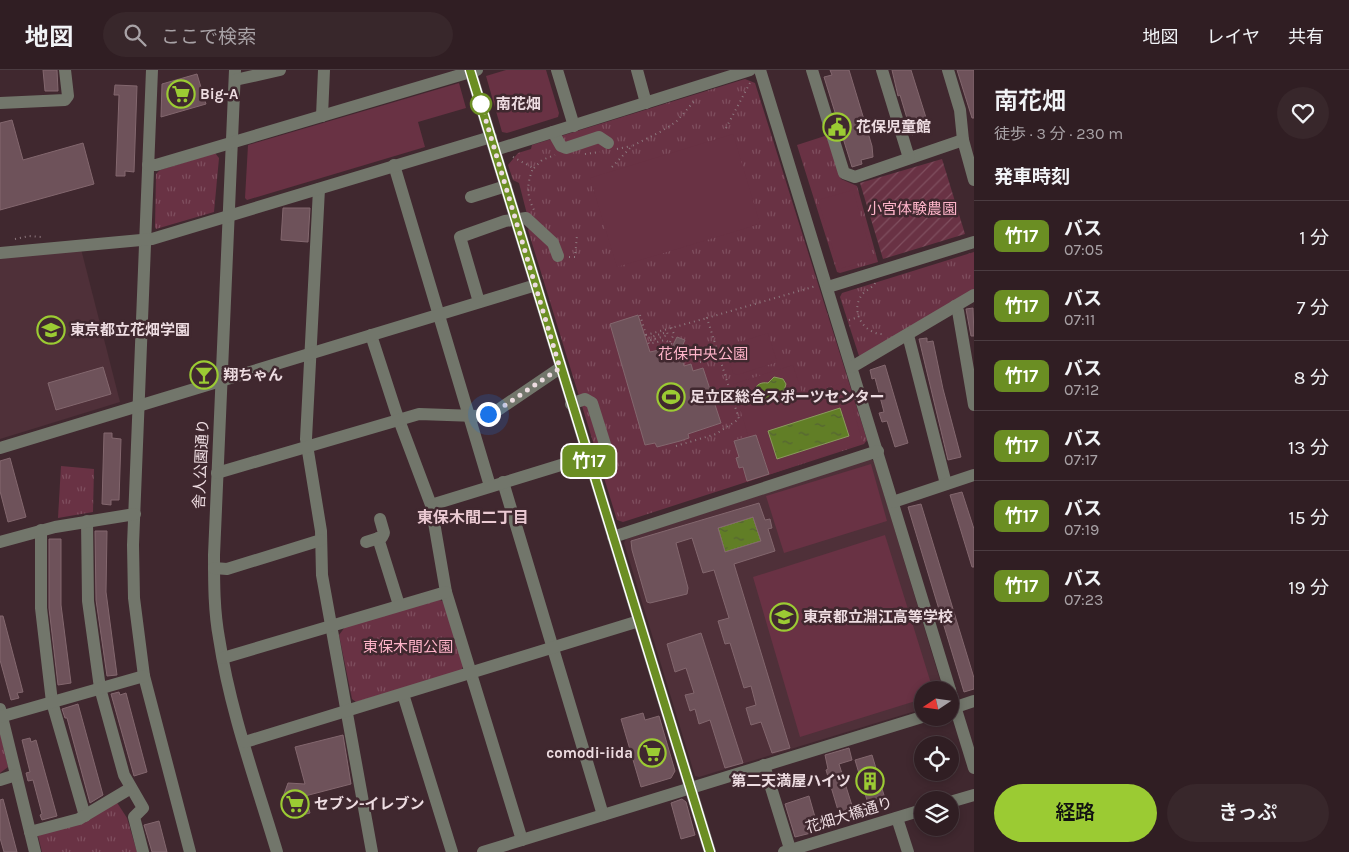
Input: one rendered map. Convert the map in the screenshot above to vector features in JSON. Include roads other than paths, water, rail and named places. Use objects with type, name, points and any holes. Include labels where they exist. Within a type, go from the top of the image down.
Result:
[{"type":"street","points":[[0,103],[65,100],[68,96],[65,70]]},
{"type":"street","points":[[152,70],[134,514],[134,598],[144,676],[190,852]]},
{"type":"street","points":[[235,75],[280,70]]},
{"type":"street","points":[[322,116],[324,70]]},
{"type":"street","points":[[557,70],[574,126]]},
{"type":"street","points":[[637,70],[646,103]]},
{"type":"street","points":[[812,70],[844,173],[855,177],[963,140]]},
{"type":"street","points":[[882,70],[909,158]]},
{"type":"street","points":[[948,70],[960,110],[963,140],[974,180]]},
{"type":"street","points":[[148,165],[156,165],[472,71],[491,137],[500,152],[506,186],[560,368],[710,852]]},
{"type":"street","points":[[500,152],[553,132],[754,72],[852,367],[947,681]]},
{"type":"street","name":"舎人公園通り","points":[[235,75],[217,473],[214,568],[216,614],[223,658],[276,852]]},
{"type":"street","points":[[553,132],[561,146],[566,148],[600,137],[608,143]]},
{"type":"street","points":[[0,252],[152,239],[491,137]]},
{"type":"street","points":[[394,165],[490,486]]},
{"type":"street","points":[[471,197],[506,186]]},
{"type":"street","points":[[319,189],[307,447],[322,540],[322,575],[372,852]]},
{"type":"street","points":[[479,302],[460,236],[505,221],[526,218],[561,253]]},
{"type":"street","points":[[824,286],[974,242]]},
{"type":"street","points":[[0,448],[536,285]]},
{"type":"street","points":[[852,367],[974,295]]},
{"type":"street","points":[[955,306],[958,311],[974,405]]},
{"type":"street","points":[[371,335],[399,419],[431,505],[446,592],[522,840]]},
{"type":"street","points":[[908,335],[946,484]]},
{"type":"street","points":[[217,473],[419,414],[469,416],[488,414],[498,410],[560,368]]},
{"type":"street","points":[[571,404],[585,399],[592,403],[609,458],[607,464],[592,470]]},
{"type":"street","points":[[612,537],[878,451]]},
{"type":"street","points":[[431,505],[587,457]]},
{"type":"street","points":[[893,502],[974,475]]},
{"type":"street","points":[[503,482],[604,815]]},
{"type":"street","points":[[0,542],[41,530],[134,514]]},
{"type":"street","points":[[366,542],[378,538],[384,532],[380,519]]},
{"type":"street","points":[[88,521],[88,601],[100,688],[124,775],[143,808],[134,817],[143,852]]},
{"type":"street","points":[[41,530],[41,608],[52,702],[85,816]]},
{"type":"street","points":[[378,538],[399,605]]},
{"type":"street","points":[[214,568],[227,568],[322,540]]},
{"type":"street","points":[[223,658],[446,592]]},
{"type":"street","points":[[245,742],[639,621]]},
{"type":"street","points":[[35,852],[1,714],[52,702],[144,676]]},
{"type":"street","points":[[403,694],[452,852]]},
{"type":"street","points":[[959,706],[974,701]]},
{"type":"street","points":[[488,851],[914,719]]},
{"type":"street","points":[[959,725],[974,768]]},
{"type":"street","points":[[764,765],[789,851]]},
{"type":"street","points":[[0,780],[16,775]]},
{"type":"street","points":[[30,832],[85,816],[131,788]]},
{"type":"street","points":[[959,799],[974,794]]},
{"type":"street","name":"花畑大橋通り","points":[[789,851],[914,813]]},
{"type":"street","points":[[897,818],[908,852]]},
{"type":"water","points":[[774,377],[783,379],[786,384],[784,391],[773,394],[765,402],[759,400],[754,392],[757,385],[768,383]]},
{"type":"water","points":[[840,408],[849,436],[777,459],[768,431]]},
{"type":"water","points":[[753,517],[761,541],[725,552],[718,528]]},
{"type":"place","name":"Big-A","points":[[181,94]]},
{"type":"place","name":"南花畑","points":[[481,104]]},
{"type":"place","name":"花保児童館","points":[[837,127]]},
{"type":"place","name":"東京都立花畑学園","points":[[51,330]]},
{"type":"place","name":"翔ちゃん","points":[[204,375]]},
{"type":"place","name":"足立区総合スポーツセンター","points":[[671,397]]},
{"type":"place","name":"東京都立淵江高等学校","points":[[784,617]]},
{"type":"place","name":"comodi-iida","points":[[652,753]]},
{"type":"place","name":"第二天満屋ハイツ","points":[[870,781]]},
{"type":"place","name":"セブン-イレブン","points":[[295,804]]},
{"type":"district","name":"東保木間二丁目","points":[[473,517]]},
{"type":"park label","name":"小宮体験農園","points":[[912,209]]},
{"type":"park label","name":"花保中央公園","points":[[703,354]]},
{"type":"park label","name":"東保木間公園","points":[[408,647]]}]
